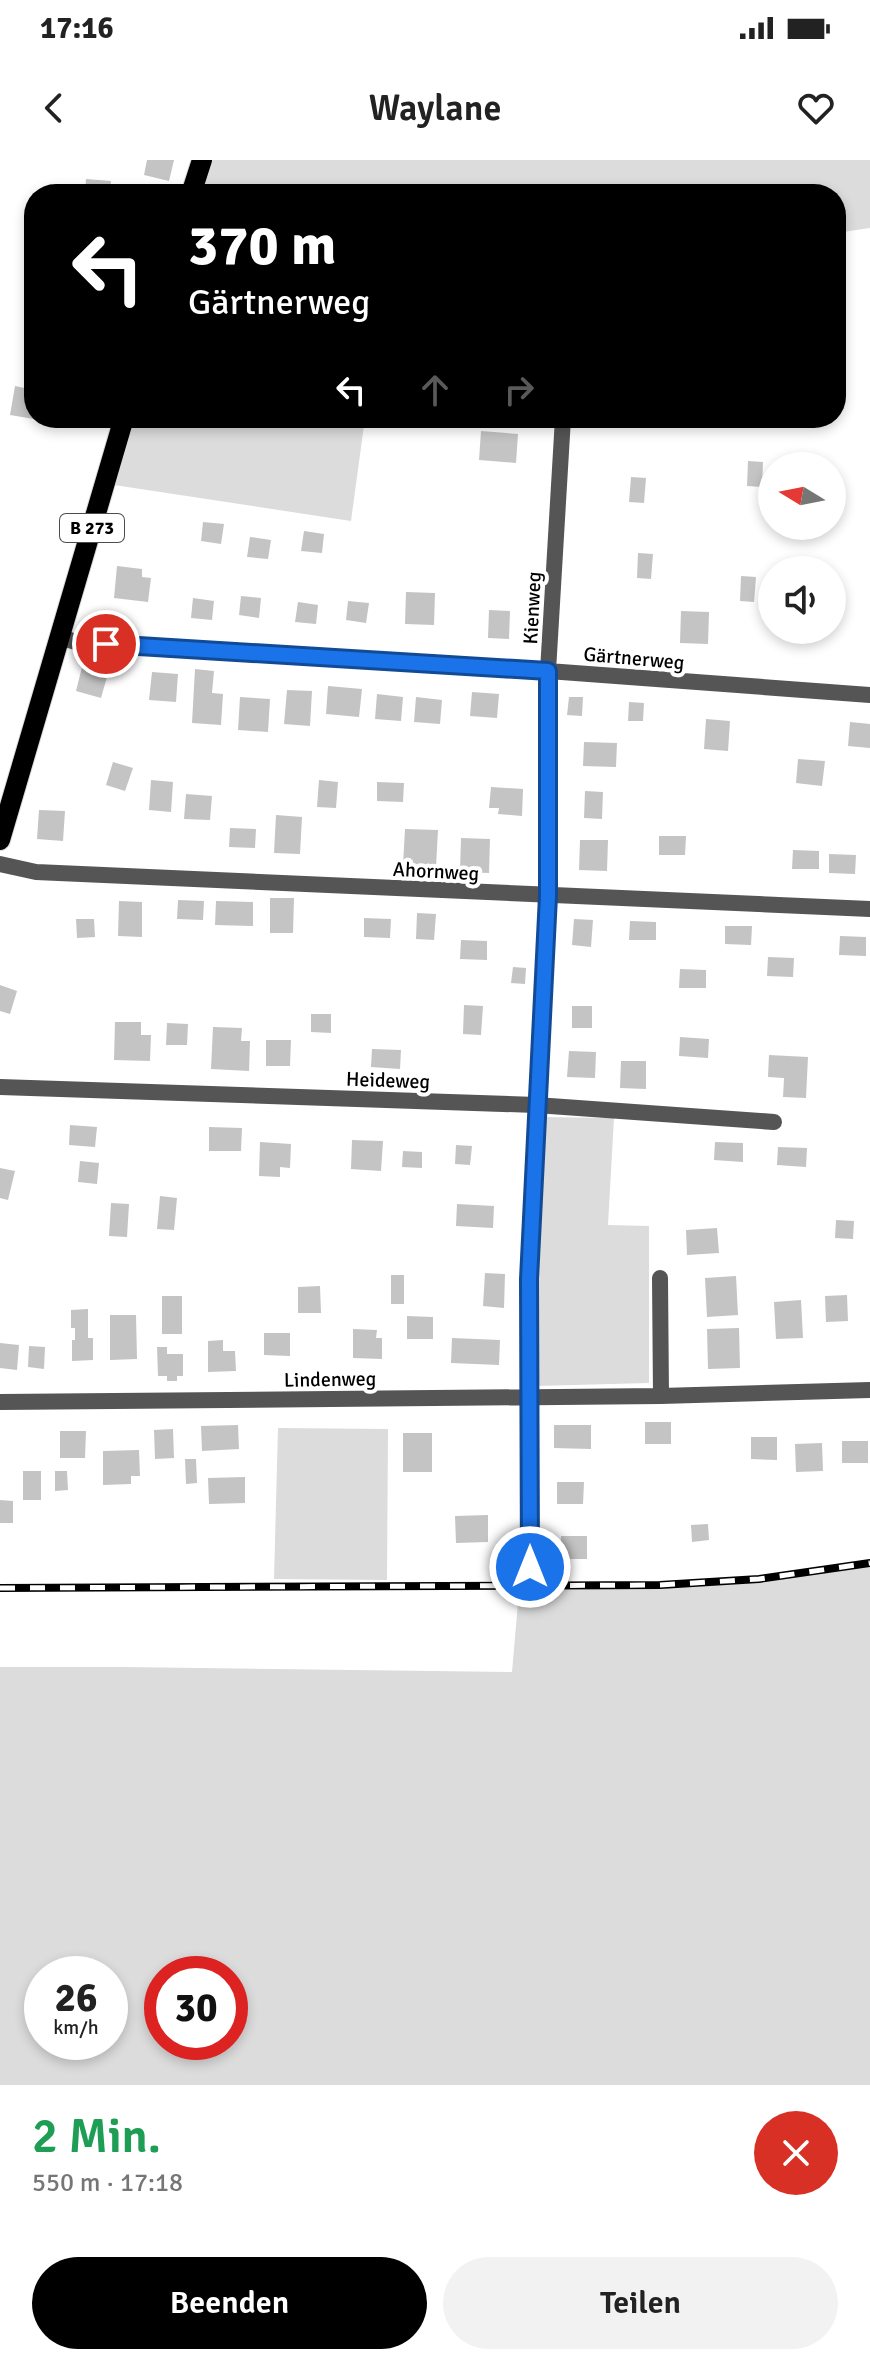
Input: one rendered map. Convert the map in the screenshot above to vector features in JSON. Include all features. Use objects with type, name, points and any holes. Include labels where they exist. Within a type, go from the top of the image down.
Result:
[{"type":"main road","points":[[194,184],[202,160]]},
{"type":"main road","name":"B 273","points":[[0,840],[121,428]]},
{"type":"street","name":"Kienweg","points":[[530,1567],[529,1279],[548,896],[548,671],[562,428]]},
{"type":"street","name":"Gärtnerweg","points":[[60,637],[79,643],[548,671],[870,695]]},
{"type":"street","name":"Ahornweg","points":[[0,864],[36,872],[870,909]]},
{"type":"street","name":"Heideweg","points":[[0,1087],[536,1105],[774,1122]]},
{"type":"street","points":[[660,1278],[661,1396]]},
{"type":"street","name":"Lindenweg","points":[[0,1402],[661,1396],[870,1390]]},
{"type":"shaded area","points":[[211,160],[870,160],[870,228],[846,232],[846,184],[204,184]]},
{"type":"shaded area","points":[[131,428],[364,428],[351,521],[114,485]]},
{"type":"shaded area","points":[[542,1117],[614,1118],[608,1225],[649,1226],[649,1383],[536,1386]]},
{"type":"shaded area","points":[[278,1428],[388,1429],[387,1580],[274,1579]]},
{"type":"shaded area","points":[[870,1566],[870,2085],[0,2085],[0,1667],[512,1672],[519,1591],[783,1578]]},
{"type":"building","points":[[147,160],[174,160],[169,181],[144,175]]},
{"type":"building","points":[[86,179],[111,181],[111,184],[86,184]]},
{"type":"building","points":[[15,386],[24,388],[24,417],[10,415]]},
{"type":"building","points":[[481,431],[518,434],[516,463],[479,460]]},
{"type":"building","points":[[748,461],[758,462],[758,487],[747,486]]},
{"type":"building","points":[[631,477],[646,478],[644,503],[629,502]]},
{"type":"building","points":[[203,522],[224,524],[221,544],[201,541]]},
{"type":"building","points":[[304,531],[324,534],[322,553],[301,551]]},
{"type":"building","points":[[250,537],[271,540],[268,559],[247,557]]},
{"type":"building","points":[[638,553],[653,554],[651,579],[637,578]]},
{"type":"building","points":[[117,566],[142,569],[142,577],[151,578],[148,602],[114,598]]},
{"type":"building","points":[[741,576],[756,577],[754,602],[740,601]]},
{"type":"building","points":[[406,592],[435,593],[434,625],[405,624]]},
{"type":"building","points":[[241,596],[261,598],[259,618],[239,615]]},
{"type":"building","points":[[193,598],[214,601],[212,620],[191,618]]},
{"type":"building","points":[[348,601],[369,603],[366,623],[346,620]]},
{"type":"building","points":[[298,602],[318,605],[316,624],[295,622]]},
{"type":"building","points":[[489,610],[510,611],[509,639],[488,638]]},
{"type":"building","points":[[681,611],[709,612],[708,644],[680,643]]},
{"type":"building","points":[[83,663],[109,670],[101,698],[76,691]]},
{"type":"building","points":[[195,669],[214,671],[212,693],[223,694],[221,725],[192,723]]},
{"type":"building","points":[[152,672],[178,674],[176,702],[149,700]]},
{"type":"building","points":[[328,686],[362,689],[359,717],[326,714]]},
{"type":"building","points":[[287,690],[312,691],[310,726],[284,724]]},
{"type":"building","points":[[472,692],[499,694],[497,718],[470,716]]},
{"type":"building","points":[[377,694],[403,697],[401,721],[375,719]]},
{"type":"building","points":[[240,697],[270,699],[268,732],[238,730]]},
{"type":"building","points":[[416,697],[442,700],[440,724],[414,722]]},
{"type":"building","points":[[569,697],[583,697],[582,716],[567,715]]},
{"type":"building","points":[[629,702],[644,703],[643,721],[628,721]]},
{"type":"building","points":[[706,719],[730,721],[728,751],[704,749]]},
{"type":"building","points":[[850,722],[870,724],[870,748],[848,746]]},
{"type":"building","points":[[584,742],[617,743],[616,767],[583,766]]},
{"type":"building","points":[[798,759],[825,761],[822,786],[796,783]]},
{"type":"building","points":[[113,762],[133,768],[125,791],[106,785]]},
{"type":"building","points":[[151,780],[173,782],[171,812],[149,810]]},
{"type":"building","points":[[319,780],[338,782],[336,808],[317,807]]},
{"type":"building","points":[[377,782],[404,783],[403,802],[377,801]]},
{"type":"building","points":[[491,787],[523,789],[522,816],[498,814],[499,808],[489,808]]},
{"type":"building","points":[[585,791],[603,792],[602,819],[584,818]]},
{"type":"building","points":[[186,794],[212,796],[210,820],[184,819]]},
{"type":"building","points":[[39,810],[65,811],[63,841],[37,839]]},
{"type":"building","points":[[276,815],[302,817],[300,854],[274,853]]},
{"type":"building","points":[[230,828],[256,829],[255,848],[229,847]]},
{"type":"building","points":[[405,829],[438,830],[436,867],[403,865]]},
{"type":"building","points":[[659,836],[686,836],[685,855],[659,855]]},
{"type":"building","points":[[461,838],[490,839],[489,873],[460,872]]},
{"type":"building","points":[[580,840],[608,840],[607,871],[579,870]]},
{"type":"building","points":[[793,850],[819,851],[819,869],[792,869]]},
{"type":"building","points":[[829,854],[856,855],[855,874],[829,873]]},
{"type":"building","points":[[270,898],[294,898],[293,933],[270,933]]},
{"type":"building","points":[[178,900],[204,901],[203,920],[177,919]]},
{"type":"building","points":[[119,901],[142,902],[142,937],[118,936]]},
{"type":"building","points":[[216,901],[253,902],[253,926],[215,925]]},
{"type":"building","points":[[417,913],[436,914],[434,940],[416,939]]},
{"type":"building","points":[[364,918],[391,919],[390,938],[364,937]]},
{"type":"building","points":[[76,919],[94,919],[95,937],[77,938]]},
{"type":"building","points":[[574,919],[593,920],[591,947],[572,945]]},
{"type":"building","points":[[630,921],[656,922],[656,940],[629,940]]},
{"type":"building","points":[[725,926],[752,926],[751,945],[725,944]]},
{"type":"building","points":[[840,936],[866,937],[866,956],[839,955]]},
{"type":"building","points":[[461,940],[487,941],[487,960],[460,959]]},
{"type":"building","points":[[768,957],[794,958],[793,977],[767,976]]},
{"type":"building","points":[[513,967],[526,968],[525,984],[511,983]]},
{"type":"building","points":[[680,969],[706,970],[706,988],[679,988]]},
{"type":"building","points":[[0,985],[17,991],[10,1014],[0,1011]]},
{"type":"building","points":[[464,1005],[483,1006],[481,1035],[463,1034]]},
{"type":"building","points":[[572,1006],[592,1006],[592,1028],[572,1028]]},
{"type":"building","points":[[311,1014],[331,1014],[331,1033],[311,1032]]},
{"type":"building","points":[[115,1022],[141,1022],[141,1035],[151,1035],[150,1061],[114,1060]]},
{"type":"building","points":[[167,1023],[188,1024],[187,1045],[166,1045]]},
{"type":"building","points":[[213,1027],[242,1028],[241,1041],[250,1041],[249,1071],[211,1069]]},
{"type":"building","points":[[680,1037],[709,1039],[708,1058],[679,1056]]},
{"type":"building","points":[[266,1040],[291,1040],[290,1066],[266,1066]]},
{"type":"building","points":[[372,1049],[401,1050],[400,1069],[371,1067]]},
{"type":"building","points":[[569,1051],[596,1052],[595,1078],[567,1077]]},
{"type":"building","points":[[769,1055],[808,1057],[806,1098],[783,1097],[784,1078],[768,1077]]},
{"type":"building","points":[[621,1061],[646,1061],[646,1089],[620,1088]]},
{"type":"building","points":[[70,1125],[97,1127],[95,1147],[69,1145]]},
{"type":"building","points":[[209,1127],[242,1128],[241,1151],[209,1151]]},
{"type":"building","points":[[352,1140],[383,1141],[381,1171],[351,1169]]},
{"type":"building","points":[[260,1142],[291,1144],[290,1168],[280,1167],[280,1177],[259,1176]]},
{"type":"building","points":[[715,1142],[743,1143],[743,1162],[714,1160]]},
{"type":"building","points":[[456,1145],[472,1146],[470,1165],[455,1164]]},
{"type":"building","points":[[778,1147],[807,1148],[806,1167],[777,1165]]},
{"type":"building","points":[[403,1151],[422,1152],[422,1168],[402,1167]]},
{"type":"building","points":[[80,1161],[99,1163],[97,1184],[78,1182]]},
{"type":"building","points":[[0,1168],[15,1171],[8,1200],[0,1198]]},
{"type":"building","points":[[160,1196],[177,1198],[174,1230],[157,1229]]},
{"type":"building","points":[[111,1203],[129,1204],[127,1237],[109,1236]]},
{"type":"building","points":[[457,1204],[494,1206],[493,1228],[456,1226]]},
{"type":"building","points":[[836,1220],[854,1221],[853,1239],[835,1238]]},
{"type":"building","points":[[717,1228],[719,1253],[687,1255],[686,1230]]},
{"type":"building","points":[[485,1273],[505,1274],[504,1308],[483,1306]]},
{"type":"building","points":[[391,1275],[404,1275],[404,1304],[391,1304]]},
{"type":"building","points":[[736,1276],[738,1315],[707,1317],[705,1278]]},
{"type":"building","points":[[320,1286],[321,1313],[298,1313],[298,1287]]},
{"type":"building","points":[[847,1295],[848,1321],[826,1322],[825,1296]]},
{"type":"building","points":[[162,1296],[182,1296],[182,1334],[162,1334]]},
{"type":"building","points":[[801,1300],[803,1338],[776,1339],[774,1302]]},
{"type":"building","points":[[88,1309],[88,1338],[93,1338],[93,1360],[72,1361],[75,1328],[71,1328],[71,1310]]},
{"type":"building","points":[[110,1315],[136,1315],[137,1359],[110,1360]]},
{"type":"building","points":[[407,1316],[433,1317],[433,1339],[407,1339]]},
{"type":"building","points":[[739,1328],[740,1368],[708,1369],[707,1329]]},
{"type":"building","points":[[353,1329],[377,1330],[376,1338],[382,1338],[382,1359],[353,1358]]},
{"type":"building","points":[[264,1333],[290,1333],[290,1356],[264,1355]]},
{"type":"building","points":[[452,1338],[500,1340],[499,1365],[451,1363]]},
{"type":"building","points":[[223,1340],[223,1351],[235,1351],[236,1371],[208,1372],[208,1341]]},
{"type":"building","points":[[0,1343],[19,1345],[17,1370],[0,1368]]},
{"type":"building","points":[[29,1346],[45,1347],[44,1369],[28,1367]]},
{"type":"building","points":[[157,1347],[167,1347],[167,1354],[183,1354],[183,1376],[177,1376],[177,1381],[167,1381],[167,1376],[158,1376]]},
{"type":"building","points":[[645,1422],[671,1422],[671,1444],[645,1444]]},
{"type":"building","points":[[238,1425],[239,1449],[202,1451],[201,1426]]},
{"type":"building","points":[[554,1425],[591,1425],[591,1449],[554,1448]]},
{"type":"building","points":[[173,1429],[174,1458],[155,1459],[154,1430]]},
{"type":"building","points":[[60,1431],[86,1431],[85,1458],[60,1458]]},
{"type":"building","points":[[403,1433],[432,1433],[432,1472],[403,1472]]},
{"type":"building","points":[[751,1437],[777,1437],[777,1460],[751,1459]]},
{"type":"building","points":[[842,1441],[868,1441],[868,1463],[842,1463]]},
{"type":"building","points":[[822,1443],[823,1471],[796,1472],[795,1444]]},
{"type":"building","points":[[139,1450],[140,1476],[131,1476],[131,1484],[103,1485],[103,1451]]},
{"type":"building","points":[[185,1459],[196,1459],[197,1483],[186,1484]]},
{"type":"building","points":[[23,1471],[41,1471],[41,1500],[23,1500]]},
{"type":"building","points":[[55,1471],[67,1471],[68,1490],[55,1491]]},
{"type":"building","points":[[245,1477],[245,1503],[209,1504],[208,1478]]},
{"type":"building","points":[[557,1482],[584,1482],[583,1504],[557,1504]]},
{"type":"building","points":[[0,1500],[13,1501],[13,1523],[0,1523]]},
{"type":"building","points":[[488,1515],[488,1542],[456,1543],[455,1516]]},
{"type":"building","points":[[708,1524],[709,1540],[692,1542],[691,1525]]},
{"type":"building","points":[[561,1536],[587,1536],[587,1559],[560,1559]]},
{"type":"railway","points":[[0,1588],[660,1585],[759,1579],[870,1563]]},
{"type":"route","points":[[106,644],[548,671],[548,896],[529,1279],[530,1567]]}]
